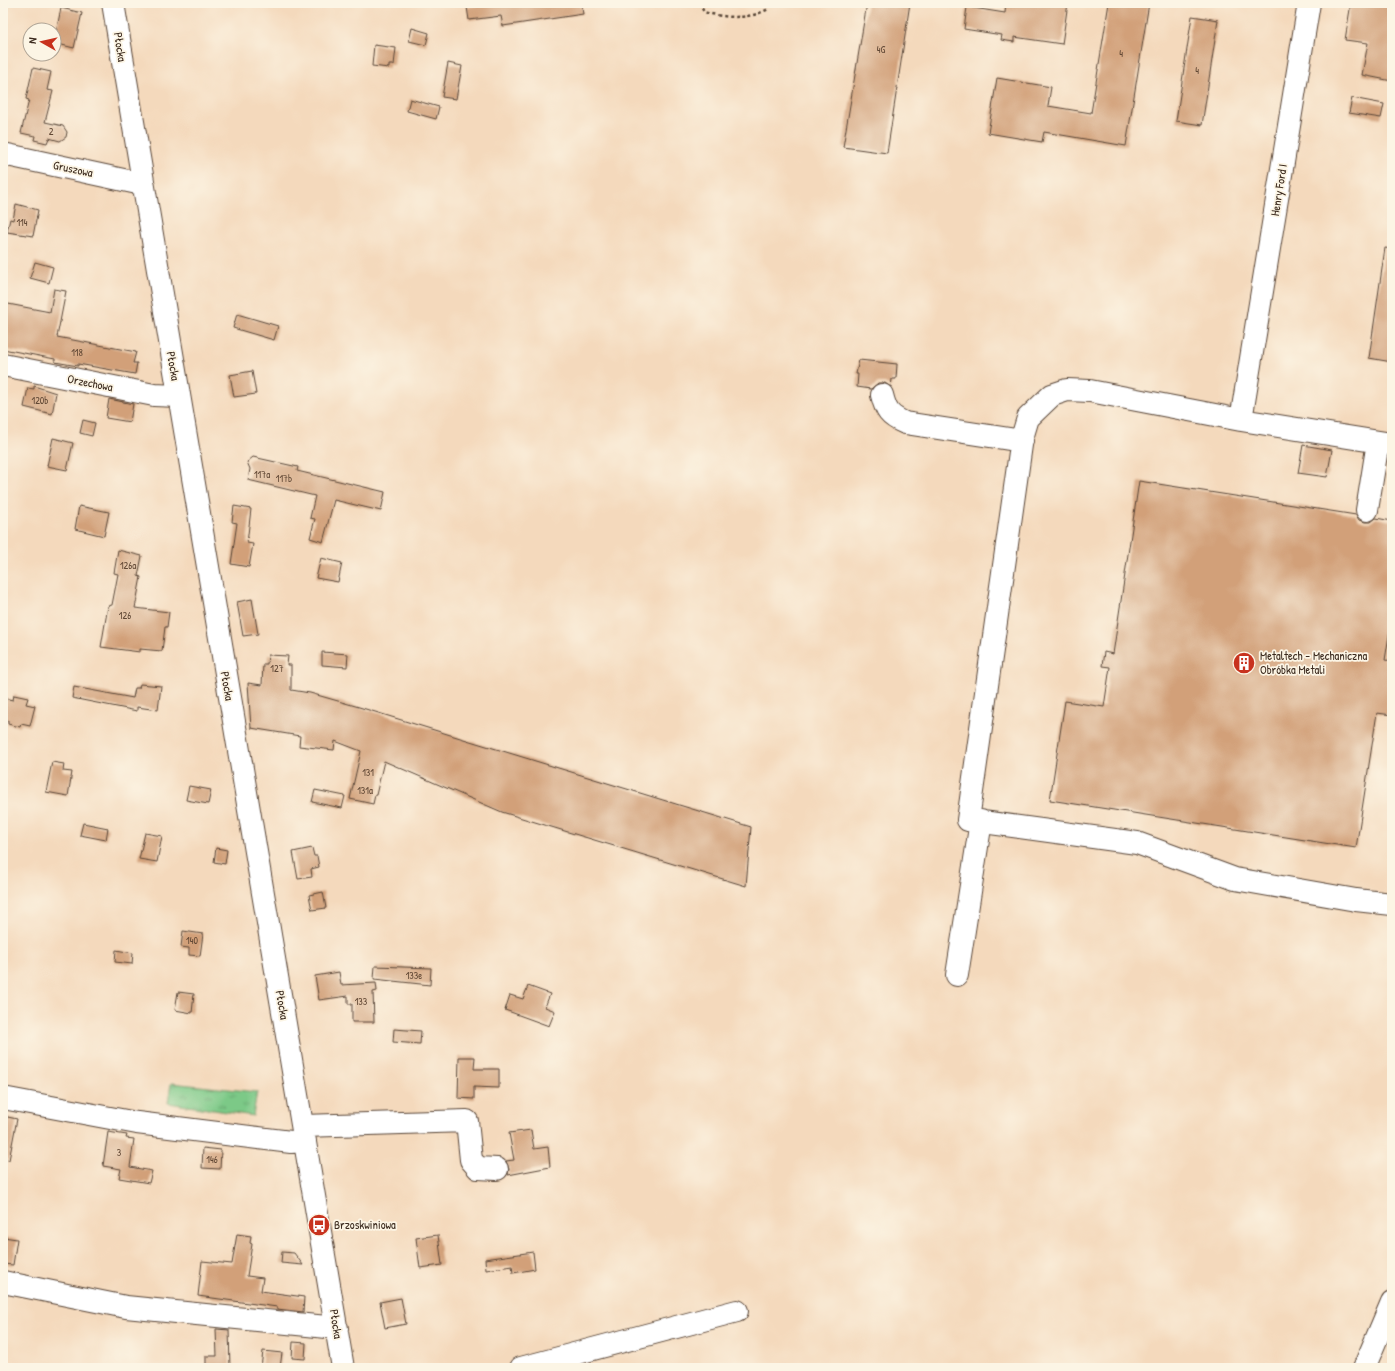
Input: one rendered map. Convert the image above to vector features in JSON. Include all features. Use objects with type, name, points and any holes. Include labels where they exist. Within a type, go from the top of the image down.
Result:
[{"type":"street","name":"Płocka","points":[[113,3],[142,184],[343,1368]]},
{"type":"street","name":"Henry Ford I","points":[[1241,420],[1309,3]]},
{"type":"street","name":"Gruszowa","points":[[3,154],[142,184]]},
{"type":"street","name":"Orzechowa","points":[[3,365],[154,395],[178,396]]},
{"type":"street","points":[[1368,510],[1385,443],[1241,420],[1090,391],[1067,390],[1052,395],[1028,418],[1022,441],[968,820],[1131,842],[1235,879],[1348,899],[1392,904]]},
{"type":"street","points":[[882,395],[886,410],[892,416],[906,423],[1022,441]]},
{"type":"street","points":[[957,975],[981,821]]},
{"type":"street","points":[[3,1098],[137,1123],[291,1142],[304,1133],[466,1114],[471,1160],[478,1168],[497,1170]]},
{"type":"street","points":[[3,1282],[126,1307],[337,1328]]},
{"type":"street","points":[[1364,1368],[1392,1302]]},
{"type":"street","points":[[521,1368],[737,1311]]},
{"type":"path","points":[[699,3],[704,12],[732,18],[761,13],[768,9],[767,3]]},
{"type":"green space","points":[[171,1083],[257,1092],[253,1116],[168,1103]]},
{"type":"building","points":[[495,3],[581,3],[583,14],[503,26],[501,16],[469,20],[467,7]]},
{"type":"building","points":[[867,3],[910,3],[887,153],[843,147]]},
{"type":"building","points":[[1006,3],[1068,3],[1062,44],[1014,37],[1014,42],[1001,40],[1002,35],[964,29],[967,7],[1005,13]]},
{"type":"building","points":[[1109,3],[1149,3],[1126,146],[1044,132],[1042,142],[988,133],[997,78],[1051,87],[1048,106],[1091,113]]},
{"type":"building","points":[[1351,3],[1392,3],[1392,81],[1362,75],[1368,43],[1345,40]]},
{"type":"building","points":[[61,8],[82,13],[74,48],[62,45],[62,22],[58,22]]},
{"type":"building","points":[[1192,16],[1218,20],[1202,125],[1176,121]]},
{"type":"building","points":[[412,28],[429,33],[426,45],[409,41]]},
{"type":"building","points":[[374,45],[396,48],[394,65],[389,65],[389,68],[372,66]]},
{"type":"building","points":[[448,63],[462,66],[456,99],[442,97]]},
{"type":"building","points":[[33,68],[51,72],[47,90],[53,91],[45,122],[63,126],[67,132],[66,137],[60,141],[49,138],[47,143],[34,140],[35,136],[21,133],[29,100],[26,99]]},
{"type":"building","points":[[1352,98],[1384,104],[1381,118],[1349,113]]},
{"type":"building","points":[[410,99],[439,107],[436,119],[407,111]]},
{"type":"building","points":[[16,204],[38,210],[33,236],[7,232],[10,219],[13,220]]},
{"type":"building","points":[[1385,248],[1392,249],[1392,362],[1369,358]]},
{"type":"building","points":[[35,262],[53,267],[49,283],[30,278]]},
{"type":"building","points":[[54,289],[66,291],[57,337],[136,352],[133,363],[137,363],[135,374],[78,364],[78,366],[55,362],[55,359],[3,349],[3,303],[50,312]]},
{"type":"building","points":[[237,314],[278,326],[274,340],[233,328]]},
{"type":"building","points":[[859,360],[897,364],[896,379],[892,379],[891,387],[885,383],[878,383],[871,389],[857,387],[858,374],[856,374]]},
{"type":"building","points":[[252,371],[256,394],[234,397],[230,375]]},
{"type":"building","points":[[34,386],[56,393],[52,414],[24,407],[28,388],[34,389]]},
{"type":"building","points":[[109,399],[133,404],[130,422],[106,418]]},
{"type":"building","points":[[83,420],[95,423],[92,436],[80,433]]},
{"type":"building","points":[[53,438],[73,443],[67,470],[47,466]]},
{"type":"building","points":[[1303,445],[1332,450],[1327,477],[1298,473]]},
{"type":"building","points":[[253,457],[298,467],[297,471],[385,492],[381,511],[334,500],[323,542],[310,538],[315,519],[310,518],[315,496],[248,480],[250,469],[247,462]]},
{"type":"building","name":"Metaltech - Mechaniczna Obróbka Metali","points":[[1139,481],[1356,515],[1359,520],[1365,522],[1371,522],[1376,518],[1392,521],[1392,617],[1385,660],[1392,661],[1392,715],[1377,713],[1356,848],[1050,800],[1065,701],[1104,707],[1110,667],[1102,666],[1104,652],[1113,654]]},
{"type":"building","points":[[79,506],[109,512],[104,536],[75,529]]},
{"type":"building","points":[[234,506],[251,509],[247,543],[253,544],[249,567],[231,564],[237,523],[232,522]]},
{"type":"building","points":[[118,550],[142,556],[138,576],[141,577],[135,608],[169,612],[167,627],[165,627],[162,651],[140,649],[140,652],[101,647],[108,606],[112,605],[118,574],[114,573]]},
{"type":"building","points":[[321,558],[342,563],[338,582],[316,578]]},
{"type":"building","points":[[252,599],[258,634],[243,636],[237,602]]},
{"type":"building","points":[[322,652],[348,654],[347,667],[322,665]]},
{"type":"building","points":[[268,655],[288,656],[287,665],[291,665],[291,690],[310,693],[359,707],[751,827],[746,886],[502,812],[384,761],[373,804],[350,799],[361,751],[335,741],[334,750],[299,746],[300,736],[251,728],[248,683],[262,685],[263,664],[267,664]]},
{"type":"building","points":[[140,684],[161,686],[158,710],[137,707],[137,711],[72,698],[74,687],[133,698],[135,688],[139,688]]},
{"type":"building","points":[[14,695],[28,698],[26,704],[35,706],[30,726],[21,724],[20,727],[8,724],[8,720],[3,719],[3,698],[13,700]]},
{"type":"building","points":[[52,762],[64,764],[63,771],[72,772],[68,796],[46,792]]},
{"type":"building","points":[[189,786],[211,790],[208,804],[186,800]]},
{"type":"building","points":[[315,790],[345,796],[342,808],[312,802]]},
{"type":"building","points":[[83,823],[108,828],[106,840],[80,835]]},
{"type":"building","points":[[145,833],[162,836],[157,862],[139,859]]},
{"type":"building","points":[[216,848],[227,850],[225,864],[214,862]]},
{"type":"building","points":[[312,848],[314,856],[317,856],[319,867],[311,869],[312,877],[298,879],[293,852]]},
{"type":"building","points":[[323,892],[326,908],[312,910],[309,895]]},
{"type":"building","points":[[183,931],[203,934],[200,956],[189,955],[189,948],[181,947]]},
{"type":"building","points":[[116,950],[133,953],[132,964],[115,962]]},
{"type":"building","points":[[375,966],[431,968],[430,985],[374,979]]},
{"type":"building","points":[[339,972],[341,985],[376,983],[377,991],[373,992],[374,1022],[352,1022],[352,1004],[348,1004],[348,996],[319,1000],[315,976]]},
{"type":"building","points":[[528,986],[550,994],[545,1007],[555,1011],[549,1026],[505,1010],[510,995],[523,999]]},
{"type":"building","points":[[178,992],[194,994],[192,1013],[175,1010]]},
{"type":"building","points":[[394,1029],[421,1031],[420,1044],[393,1042]]},
{"type":"building","points":[[459,1057],[475,1057],[474,1069],[499,1069],[499,1088],[474,1087],[474,1099],[458,1098]]},
{"type":"building","points":[[3,1116],[17,1119],[9,1160],[3,1159]]},
{"type":"building","points":[[531,1130],[534,1149],[548,1147],[550,1167],[508,1175],[509,1169],[506,1161],[514,1160],[509,1133]]},
{"type":"building","points":[[108,1132],[127,1135],[126,1138],[134,1139],[130,1167],[152,1171],[149,1183],[119,1178],[121,1169],[103,1166]]},
{"type":"building","points":[[203,1148],[221,1150],[220,1169],[202,1168]]},
{"type":"building","points":[[237,1234],[251,1236],[250,1243],[252,1244],[247,1276],[263,1278],[261,1291],[304,1297],[303,1312],[198,1296],[202,1261],[232,1264]]},
{"type":"building","points":[[438,1235],[442,1265],[420,1268],[416,1238]]},
{"type":"building","points":[[3,1237],[17,1239],[13,1265],[3,1264]]},
{"type":"building","points":[[282,1252],[294,1253],[303,1265],[281,1263]]},
{"type":"building","points":[[533,1252],[535,1269],[513,1273],[512,1266],[486,1270],[485,1259]]},
{"type":"building","points":[[401,1298],[406,1324],[385,1328],[380,1302]]},
{"type":"building","points":[[216,1329],[229,1330],[230,1368],[206,1368],[206,1356],[217,1356]]},
{"type":"building","points":[[293,1342],[306,1343],[305,1359],[292,1358]]},
{"type":"building","points":[[263,1351],[282,1353],[280,1368],[261,1368]]},
{"type":"place","name":"Metaltech - Mechaniczna Obróbka Metali","points":[[1244,663]]},
{"type":"place","name":"Brzoskwiniowa","points":[[319,1225]]}]
